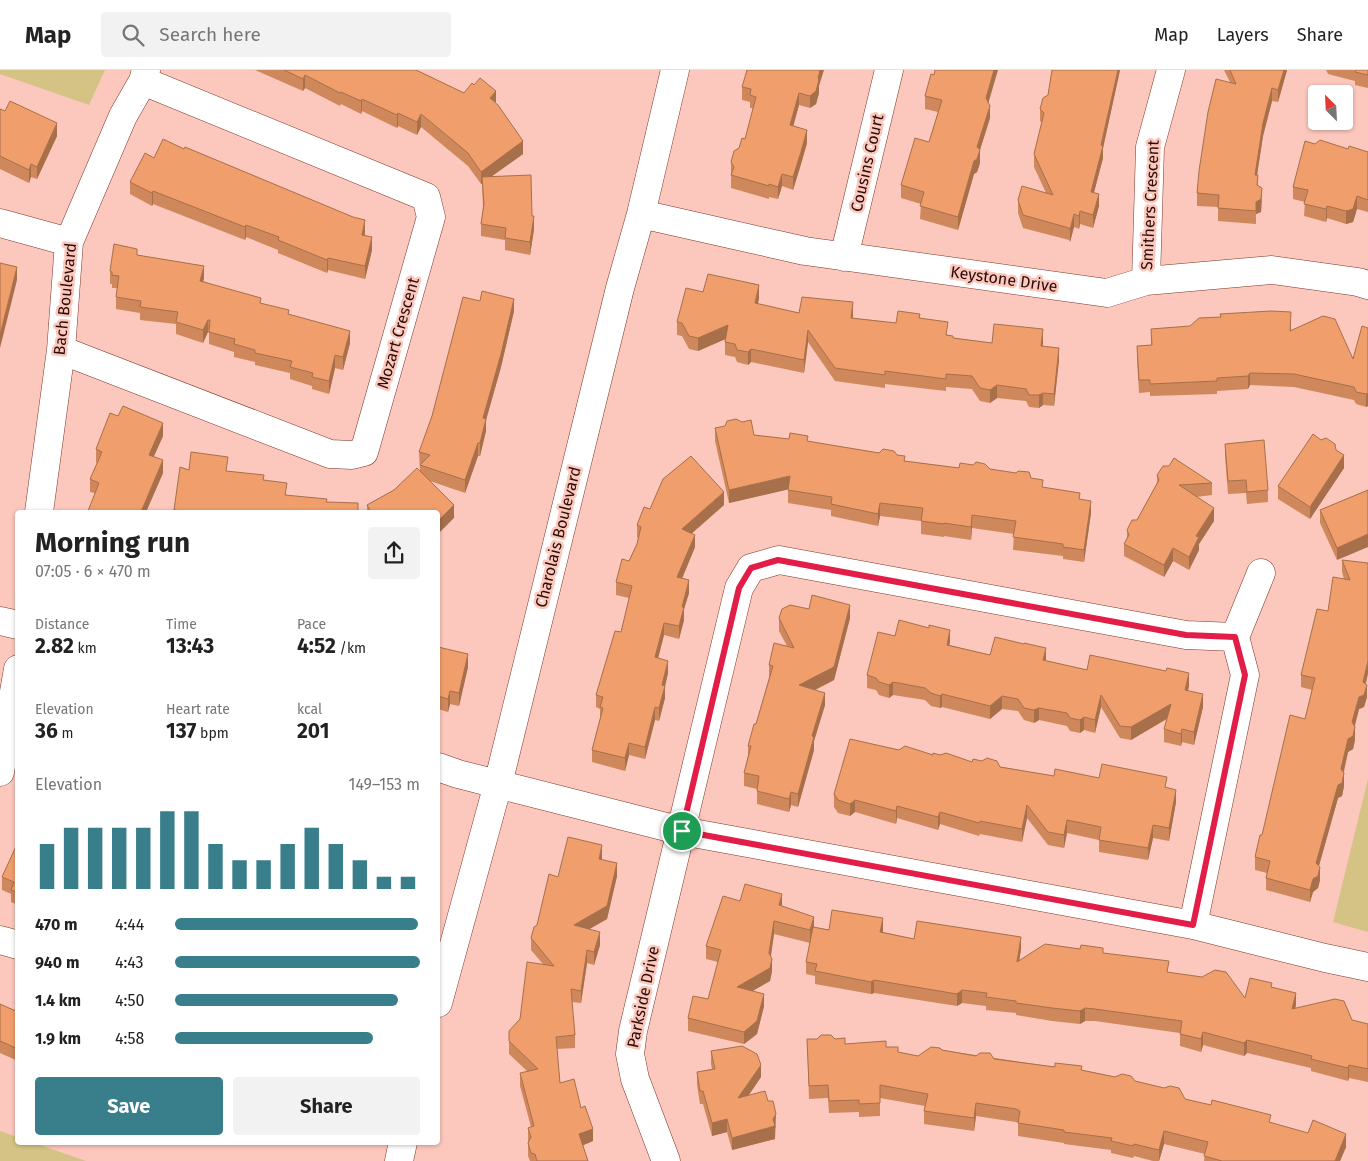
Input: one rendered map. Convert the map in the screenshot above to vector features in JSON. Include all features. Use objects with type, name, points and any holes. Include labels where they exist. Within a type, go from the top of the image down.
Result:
[{"type":"street","name":"Charolais Boulevard","points":[[440,996],[498,784],[620,288],[641,214],[675,70]]},
{"type":"street","name":"Cousins Court","points":[[844,257],[889,70]]},
{"type":"street","name":"Smithers Crescent","points":[[1146,281],[1150,147],[1171,70]]},
{"type":"street","name":"Bach Boulevard","points":[[39,510],[61,350],[68,242],[123,116],[145,76]]},
{"type":"street","name":"Mozart Crescent","points":[[61,350],[330,454],[352,455],[364,452],[431,217],[426,197],[145,76]]},
{"type":"street","name":"Keystone Drive","points":[[641,214],[805,251],[1107,293],[1146,281],[1272,270],[1368,285]]},
{"type":"street","points":[[0,223],[68,242]]},
{"type":"street","name":"Parkside Drive","points":[[666,1161],[635,1078],[630,1054],[633,1031],[739,588],[751,568],[778,560],[1186,635],[1235,637]]},
{"type":"street","points":[[1193,925],[1245,675],[1235,637],[1261,573]]},
{"type":"street","points":[[0,621],[15,624]]},
{"type":"street","points":[[0,772],[15,686]]},
{"type":"street","points":[[440,768],[682,831],[1193,925],[1325,958],[1368,966]]},
{"type":"street","points":[[0,940],[15,944]]},
{"type":"street","points":[[398,1161],[402,1145]]},
{"type":"shaded area","points":[[0,70],[105,70],[89,105],[0,74]]},
{"type":"shaded area","points":[[1368,779],[1368,932],[1333,922]]},
{"type":"shaded area","points":[[0,1131],[15,1136],[15,1145],[40,1145],[86,1161],[0,1161]]},
{"type":"building","points":[[284,70],[416,70],[464,93],[472,83],[474,85],[480,78],[496,91],[490,98],[498,105],[523,141],[481,172],[468,153],[421,114],[417,122],[362,99],[361,101],[340,93],[305,75],[303,79]]},
{"type":"building","points":[[747,70],[820,70],[816,91],[810,96],[799,93],[790,125],[807,130],[793,177],[782,174],[778,187],[731,175],[734,167],[731,162],[734,151],[739,148],[742,138],[745,139],[756,97],[750,95],[751,89],[742,87]]},
{"type":"building","points":[[935,70],[994,70],[986,98],[990,106],[977,147],[980,150],[977,159],[974,161],[958,217],[920,206],[924,192],[901,185],[915,138],[929,142],[942,100],[925,96],[931,74],[934,75]]},
{"type":"building","points":[[1052,70],[1118,70],[1101,145],[1103,146],[1091,192],[1099,194],[1093,215],[1080,211],[1079,216],[1074,214],[1070,230],[1069,228],[1023,215],[1018,200],[1022,186],[1053,195],[1034,154],[1044,113],[1040,109],[1043,98],[1048,95]]},
{"type":"building","points":[[1230,70],[1284,70],[1278,90],[1272,88],[1263,123],[1255,175],[1258,175],[1257,185],[1262,188],[1261,199],[1256,202],[1256,211],[1218,208],[1219,195],[1197,193],[1208,112],[1216,79],[1236,84]]},
{"type":"building","points":[[1356,70],[1368,70],[1368,75],[1355,72]]},
{"type":"building","points":[[10,101],[57,123],[37,167],[31,164],[29,170],[0,156],[0,109],[5,111]]},
{"type":"building","points":[[163,139],[353,217],[365,220],[362,235],[372,237],[365,266],[328,258],[327,260],[278,240],[279,237],[246,225],[245,227],[153,191],[152,193],[130,182],[145,153],[154,158]]},
{"type":"building","points":[[1320,140],[1348,149],[1349,146],[1368,152],[1368,200],[1357,196],[1353,209],[1346,211],[1327,206],[1326,209],[1304,204],[1308,190],[1293,187],[1305,141],[1315,144]]},
{"type":"building","points":[[531,175],[532,216],[534,216],[530,242],[505,238],[506,228],[481,224],[484,204],[482,177]]},
{"type":"building","points":[[114,244],[137,249],[137,255],[204,266],[200,281],[261,298],[260,303],[289,310],[288,314],[350,331],[343,357],[335,355],[329,381],[312,377],[313,373],[290,367],[292,361],[255,353],[255,350],[234,344],[235,339],[209,332],[210,320],[208,320],[203,330],[176,322],[178,312],[140,307],[141,301],[116,297],[119,276],[112,275],[110,271]]},
{"type":"building","points":[[0,263],[17,267],[0,335]]},
{"type":"building","points":[[708,274],[759,285],[755,303],[799,313],[802,297],[853,302],[851,318],[896,323],[898,311],[920,314],[919,318],[948,322],[946,335],[953,336],[953,338],[992,343],[994,324],[1043,329],[1041,346],[1059,348],[1054,394],[1029,395],[1026,389],[997,385],[990,390],[980,388],[972,376],[946,374],[946,379],[885,371],[885,375],[835,368],[808,330],[804,360],[751,349],[748,352],[737,350],[735,344],[725,342],[728,325],[698,338],[689,336],[682,323],[677,322],[686,288],[703,292]]},
{"type":"building","points":[[482,291],[514,299],[483,418],[486,419],[480,443],[478,443],[465,480],[420,465],[430,455],[419,452],[432,416],[463,297],[480,301]]},
{"type":"building","points":[[1271,311],[1291,312],[1290,331],[1323,316],[1335,319],[1353,359],[1362,326],[1368,328],[1368,393],[1356,392],[1354,387],[1294,374],[1250,373],[1248,376],[1217,378],[1217,381],[1150,384],[1150,380],[1139,380],[1137,346],[1152,345],[1151,329],[1190,326],[1199,318],[1221,317],[1220,314]]},
{"type":"building","points":[[123,406],[163,423],[149,455],[163,460],[142,510],[88,510],[99,483],[90,479],[102,452],[96,449],[110,413],[118,416]]},
{"type":"building","points":[[736,419],[742,422],[751,420],[754,435],[789,439],[790,433],[808,436],[807,441],[879,453],[883,449],[894,451],[897,455],[905,456],[904,461],[959,468],[960,463],[973,465],[976,462],[985,464],[990,469],[1016,473],[1018,471],[1029,472],[1031,478],[1043,480],[1042,487],[1080,493],[1079,499],[1091,501],[1084,550],[1063,547],[1063,544],[1013,537],[1016,521],[972,515],[971,527],[921,521],[923,508],[880,503],[878,514],[831,504],[832,497],[788,490],[790,476],[729,490],[715,428],[725,426],[727,421]]},
{"type":"building","points":[[1313,434],[1321,440],[1326,438],[1335,444],[1336,450],[1344,455],[1310,507],[1278,486]]},
{"type":"building","points":[[1264,440],[1268,490],[1247,492],[1246,480],[1228,481],[1225,444]]},
{"type":"building","points":[[191,452],[228,457],[226,471],[264,475],[263,480],[287,483],[285,495],[327,499],[326,502],[358,503],[358,510],[174,510],[180,467],[189,470]]},
{"type":"building","points":[[691,456],[724,492],[682,529],[695,535],[677,577],[689,580],[679,626],[664,623],[655,657],[668,661],[662,685],[665,686],[659,708],[655,707],[645,747],[629,743],[625,758],[592,750],[603,708],[600,707],[603,697],[596,695],[615,631],[621,632],[632,586],[616,582],[622,559],[629,561],[637,544],[641,527],[637,525],[644,507],[650,509],[663,479]]},
{"type":"building","points":[[1174,458],[1212,483],[1179,485],[1214,508],[1196,536],[1199,537],[1189,557],[1173,548],[1164,565],[1124,544],[1129,535],[1127,530],[1132,520],[1137,520],[1159,480],[1157,475],[1163,466],[1169,466]]},
{"type":"building","points":[[417,468],[454,505],[440,519],[440,510],[370,510],[367,505],[394,490]]},
{"type":"building","points":[[1368,490],[1368,534],[1337,548],[1320,510]]},
{"type":"building","points":[[1342,560],[1368,563],[1368,661],[1363,682],[1367,685],[1364,695],[1359,697],[1352,722],[1355,727],[1353,736],[1348,739],[1341,769],[1344,773],[1342,783],[1338,785],[1316,863],[1320,867],[1318,876],[1313,879],[1310,890],[1266,878],[1270,861],[1255,857],[1260,835],[1262,835],[1290,715],[1305,719],[1315,678],[1301,675],[1317,609],[1328,611],[1333,577],[1350,580]]},
{"type":"building","points":[[812,595],[850,605],[834,667],[799,685],[825,693],[798,794],[791,792],[789,799],[757,791],[759,776],[744,773],[751,746],[748,746],[773,666],[769,665],[774,643],[794,648],[779,618],[782,609],[790,605],[809,609]]},
{"type":"building","points":[[899,620],[929,628],[929,625],[950,630],[947,645],[990,655],[995,637],[1046,648],[1043,660],[1087,670],[1090,655],[1166,671],[1167,668],[1189,673],[1185,690],[1203,694],[1194,732],[1182,729],[1181,734],[1164,729],[1171,704],[1131,727],[1120,726],[1101,695],[1095,720],[1084,717],[1080,720],[1070,718],[1067,713],[1039,708],[1034,710],[1024,708],[1018,699],[1002,696],[990,706],[942,694],[940,696],[931,693],[925,688],[893,682],[889,685],[879,682],[876,678],[867,675],[878,632],[895,636]]},
{"type":"building","points":[[440,647],[468,654],[459,693],[450,691],[448,699],[440,697]]},
{"type":"building","points":[[850,739],[899,750],[905,746],[933,755],[933,753],[940,755],[946,753],[972,762],[973,759],[982,761],[987,758],[997,761],[1000,767],[1054,776],[1055,769],[1099,778],[1102,764],[1167,777],[1165,787],[1176,790],[1169,828],[1153,825],[1148,848],[1099,840],[1101,827],[1067,820],[1064,835],[1048,832],[1027,805],[1022,829],[980,821],[979,823],[940,812],[938,817],[897,806],[896,811],[855,800],[850,804],[838,800],[834,794]]},
{"type":"building","points":[[568,837],[602,845],[599,859],[617,863],[607,906],[574,925],[600,932],[594,952],[587,950],[581,991],[571,989],[575,1035],[556,1037],[560,1083],[574,1079],[581,1108],[585,1106],[593,1129],[579,1134],[588,1161],[537,1161],[535,1154],[531,1153],[528,1143],[531,1137],[528,1128],[534,1126],[520,1073],[538,1069],[509,1041],[509,1031],[520,1019],[527,962],[554,966],[531,938],[534,927],[537,925],[549,874],[558,877]]},
{"type":"building","points":[[15,849],[15,892],[11,890],[14,882],[2,877]]},
{"type":"building","points":[[745,884],[782,894],[779,905],[814,917],[810,930],[774,921],[769,953],[772,959],[770,968],[737,987],[764,994],[757,1021],[744,1032],[688,1018],[693,996],[708,999],[721,950],[706,946],[723,896],[740,901]]},
{"type":"building","points":[[832,910],[883,918],[880,932],[914,939],[917,921],[1021,937],[1017,962],[1045,944],[1080,949],[1081,945],[1103,948],[1103,953],[1169,961],[1167,972],[1202,977],[1215,970],[1226,972],[1245,998],[1250,978],[1272,983],[1271,987],[1296,993],[1292,1009],[1335,999],[1344,1001],[1352,1020],[1368,1024],[1368,1069],[1349,1065],[1348,1068],[1311,1059],[1312,1056],[1247,1040],[1244,1043],[1203,1032],[1201,1039],[1180,1034],[1182,1021],[1085,1008],[1080,1011],[1052,1008],[986,997],[987,993],[962,990],[957,994],[874,980],[871,982],[815,971],[817,964],[806,962],[813,927],[829,930]]},
{"type":"building","points":[[0,1004],[15,1011],[15,1048],[0,1041]]},
{"type":"building","points":[[821,1035],[831,1035],[835,1039],[845,1038],[845,1044],[886,1041],[886,1047],[898,1047],[898,1052],[918,1056],[931,1047],[976,1056],[980,1053],[990,1053],[994,1059],[1055,1067],[1055,1063],[1082,1066],[1081,1070],[1115,1077],[1122,1074],[1131,1076],[1135,1081],[1164,1088],[1170,1086],[1179,1088],[1185,1099],[1211,1105],[1212,1100],[1271,1115],[1269,1122],[1308,1133],[1313,1120],[1346,1134],[1335,1161],[1222,1161],[1204,1156],[1208,1142],[1164,1131],[1159,1150],[1134,1144],[1133,1146],[1111,1141],[1112,1138],[1064,1132],[1064,1130],[1018,1123],[1020,1111],[1016,1109],[976,1103],[974,1118],[924,1111],[928,1094],[880,1085],[880,1103],[859,1104],[859,1100],[829,1101],[828,1085],[809,1086],[807,1039],[817,1039]]},
{"type":"building","points":[[742,1046],[757,1054],[761,1065],[738,1098],[765,1091],[768,1101],[773,1101],[776,1114],[773,1119],[775,1126],[732,1138],[727,1119],[712,1123],[703,1091],[700,1091],[697,1072],[715,1069],[711,1051]]},
{"type":"route","points":[[778,560],[1186,635],[1235,637],[1245,675],[1193,925],[682,831],[739,588],[751,568],[778,560]]}]
